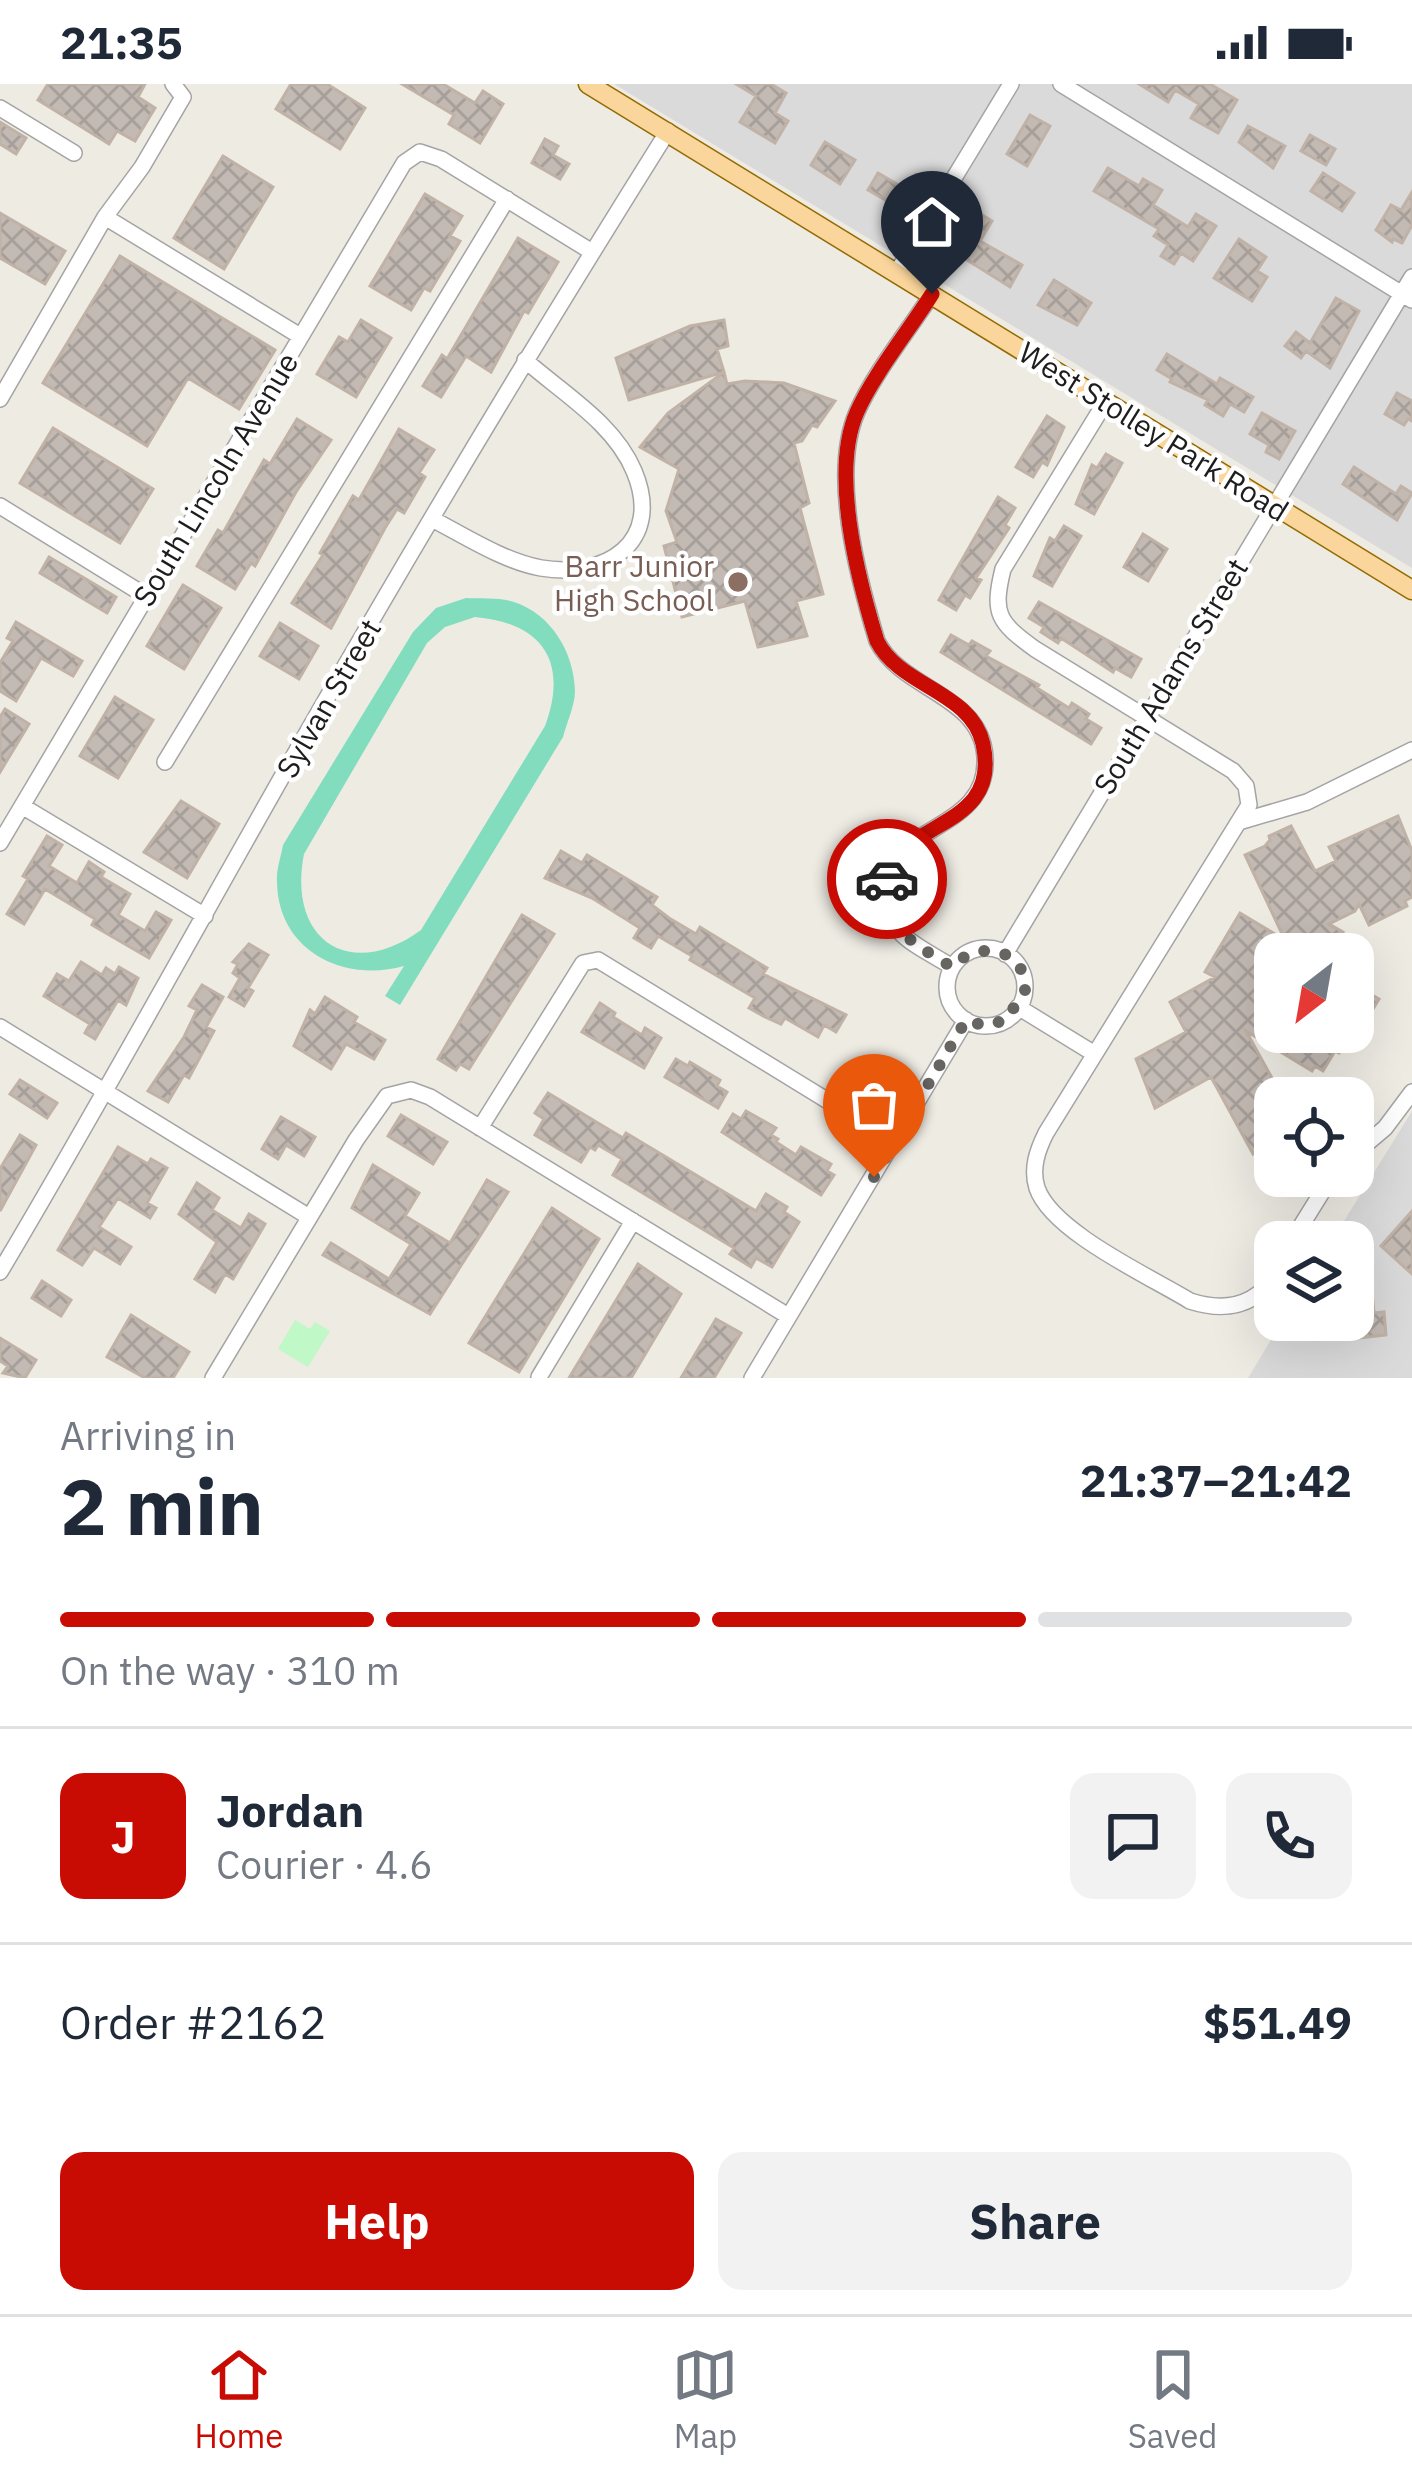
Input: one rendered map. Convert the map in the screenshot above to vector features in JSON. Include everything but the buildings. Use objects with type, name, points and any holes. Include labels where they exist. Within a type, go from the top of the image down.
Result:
[{"type":"main road","name":"West Stolley Park Road","points":[[588,84],[1412,590]]},
{"type":"street","points":[[0,399],[105,217],[142,167],[183,97],[172,84]]},
{"type":"street","points":[[897,272],[1011,84]]},
{"type":"street","points":[[1061,84],[1407,297]]},
{"type":"street","points":[[0,108],[74,154]]},
{"type":"street","name":"Sylvan Street","points":[[0,1272],[432,518],[668,131]]},
{"type":"street","name":"South Lincoln Avenue","points":[[0,843],[404,163],[420,152],[507,200]]},
{"type":"street","points":[[165,762],[507,200],[592,252]]},
{"type":"street","points":[[105,217],[300,336]]},
{"type":"street","name":"South Adams Street","points":[[1005,954],[1273,505],[1407,297],[1412,277]]},
{"type":"street","points":[[932,294],[857,412],[844,463],[855,542],[885,658],[958,705],[981,736],[986,759],[983,781],[973,800],[960,814],[899,852],[885,890],[888,913],[899,932],[952,967]]},
{"type":"street","points":[[432,518],[541,568],[596,567],[632,544],[643,519],[637,483],[626,458],[600,424],[525,360]]},
{"type":"street","points":[[1106,401],[1004,569],[996,599],[999,616],[1008,630],[1240,777],[1250,797],[1036,1153],[1036,1184],[1055,1215],[1190,1301],[1209,1307],[1243,1304],[1254,1298]]},
{"type":"street","points":[[0,506],[146,596]]},
{"type":"street","points":[[1239,822],[1307,802],[1412,750]]},
{"type":"street","points":[[22,806],[205,916]]},
{"type":"street","points":[[979,949],[1005,954],[1026,980],[1018,1007],[995,1024],[966,1020],[948,999],[952,967],[979,949]]},
{"type":"street","points":[[481,1128],[583,963],[598,960],[895,1142]]},
{"type":"street","points":[[1018,1007],[1094,1053]]},
{"type":"street","points":[[752,1378],[966,1020]]},
{"type":"street","points":[[0,1027],[309,1217]]},
{"type":"street","points":[[213,1378],[387,1096],[411,1090],[430,1097],[788,1316]]},
{"type":"street","points":[[1374,1137],[1412,1092]]},
{"type":"street","points":[[539,1377],[634,1221]]},
{"type":"shaded area","points":[[614,84],[1412,84],[1412,568]]},
{"type":"shaded area","points":[[1412,1111],[1412,1378],[1248,1378],[1270,1341],[1374,1341],[1374,1221],[1344,1221],[1359,1197],[1374,1197],[1374,1172]]},
{"type":"green space","points":[[466,598],[502,599],[539,615],[565,649],[575,696],[563,737],[400,1005],[385,996],[404,966],[359,970],[318,956],[289,927],[280,906],[277,873],[283,845],[413,632],[436,608]],"holes":[[[475,617],[518,627],[544,649],[554,682],[545,726],[421,930],[370,952],[330,944],[315,930],[305,909],[304,854],[427,643],[445,627]]]},
{"type":"green space","points":[[295,1320],[310,1329],[315,1322],[330,1331],[308,1367],[278,1349]]},
{"type":"way so far","points":[[874,1177],[966,1020],[985,1026],[1006,1020],[1023,998],[1026,980],[1013,960],[992,949],[966,954],[952,967],[911,941],[888,913],[887,879]]},
{"type":"place","name":"Barr Junior High School","points":[[738,582]]},
{"type":"route","points":[[887,879],[899,852],[939,829],[973,800],[983,781],[986,759],[981,736],[958,705],[885,658],[871,620],[844,463],[857,412],[932,294]]}]
